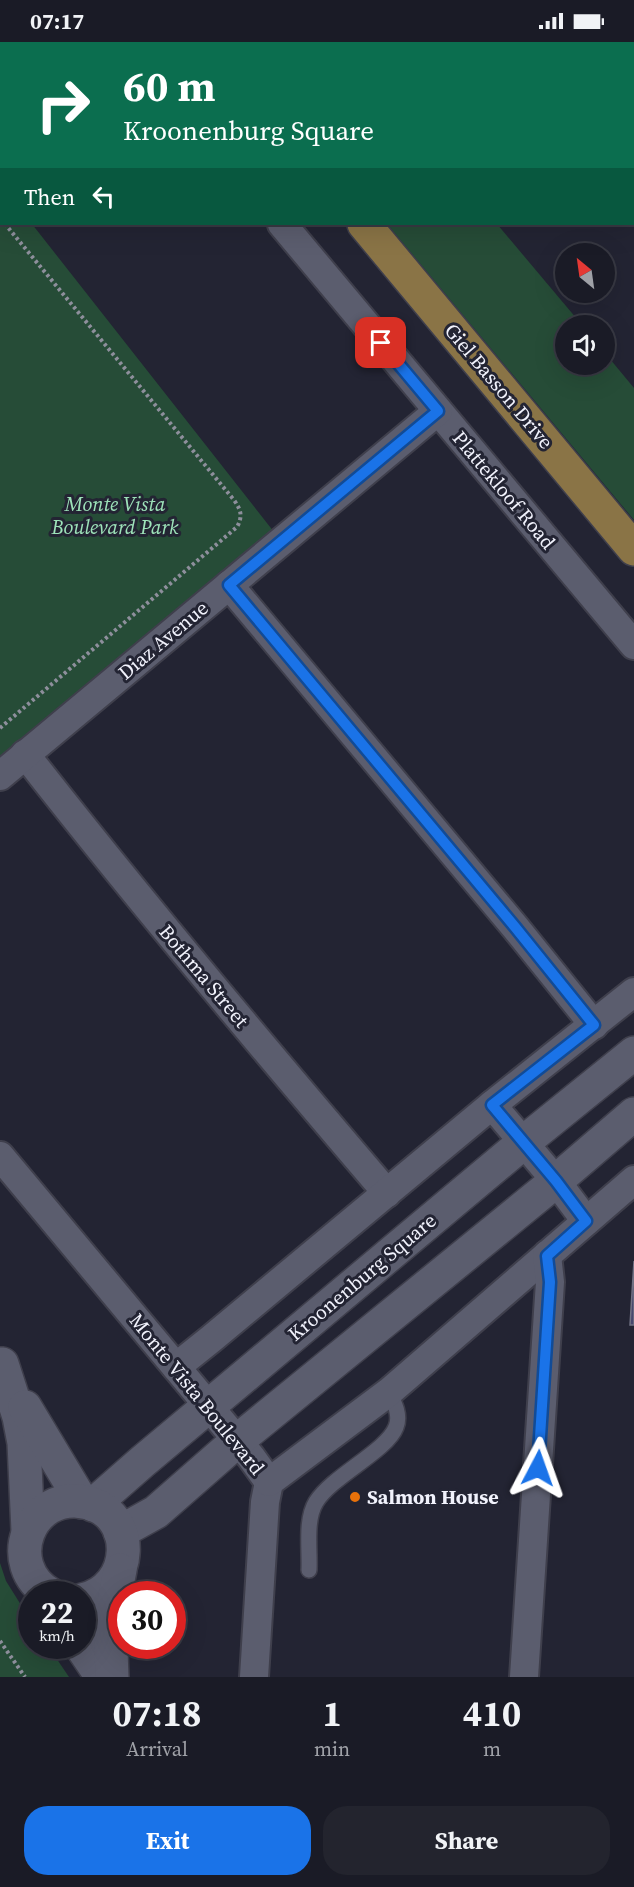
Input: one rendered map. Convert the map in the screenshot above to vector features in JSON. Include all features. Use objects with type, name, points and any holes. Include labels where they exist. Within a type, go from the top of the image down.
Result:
[{"type":"main road","name":"Giel Basson Drive","points":[[365,225],[634,549]]},
{"type":"street","name":"Plattekloof Road","points":[[283,225],[634,645]]},
{"type":"street","name":"Diaz Avenue","points":[[0,776],[438,411]]},
{"type":"street","points":[[229,585],[594,1025]]},
{"type":"street","name":"Bothma Street","points":[[25,754],[167,932],[387,1193]]},
{"type":"street","points":[[176,1367],[492,1105],[634,992]]},
{"type":"street","name":"Kroonenburg Square","points":[[88,1503],[209,1406],[524,1142],[634,1053]]},
{"type":"street","points":[[492,1105],[556,1181],[586,1221]]},
{"type":"street","points":[[120,1532],[156,1512],[237,1441],[556,1181],[634,1114]]},
{"type":"street","name":"Monte Vista Boulevard","points":[[0,1156],[209,1406],[269,1482],[265,1502],[254,1677]]},
{"type":"street","points":[[269,1482],[389,1392],[634,1180]]},
{"type":"street","points":[[525,1677],[550,1282],[547,1256]]},
{"type":"street","points":[[1,1362],[29,1415],[88,1503],[109,1516],[120,1532],[124,1551],[110,1622],[112,1677]]},
{"type":"street","points":[[1,1362],[19,1417],[24,1443],[28,1531]]},
{"type":"street","points":[[34,1581],[26,1566],[24,1545],[28,1531],[37,1517],[65,1502],[88,1503]]},
{"type":"street","points":[[96,1595],[108,1588],[120,1570]]},
{"type":"street","points":[[90,1659],[102,1677]]},
{"type":"lane","points":[[309,1570],[310,1523],[315,1503],[340,1478],[390,1437],[397,1426],[397,1413],[389,1392]]},
{"type":"path","points":[[0,728],[237,527],[242,519],[241,510],[234,500],[6,225]]},
{"type":"path","points":[[0,1641],[25,1677]]},
{"type":"green space","name":"Monte Vista Boulevard Park","points":[[0,225],[33,225],[274,532],[0,761]]},
{"type":"green space","points":[[388,225],[498,225],[555,293],[555,303],[563,303],[574,315],[555,315],[555,375],[615,375],[615,365],[634,388],[634,520]]},
{"type":"green space","points":[[0,1563],[6,1581],[18,1600],[18,1659],[57,1659],[69,1677],[0,1677]]},
{"type":"building","points":[[634,1261],[634,1325],[630,1325]]},
{"type":"place","name":"Salmon House","points":[[355,1497]]},
{"type":"route","points":[[381,343],[438,411],[229,585],[594,1025],[492,1105],[556,1181],[586,1221],[547,1256],[550,1282],[538,1468]]}]
